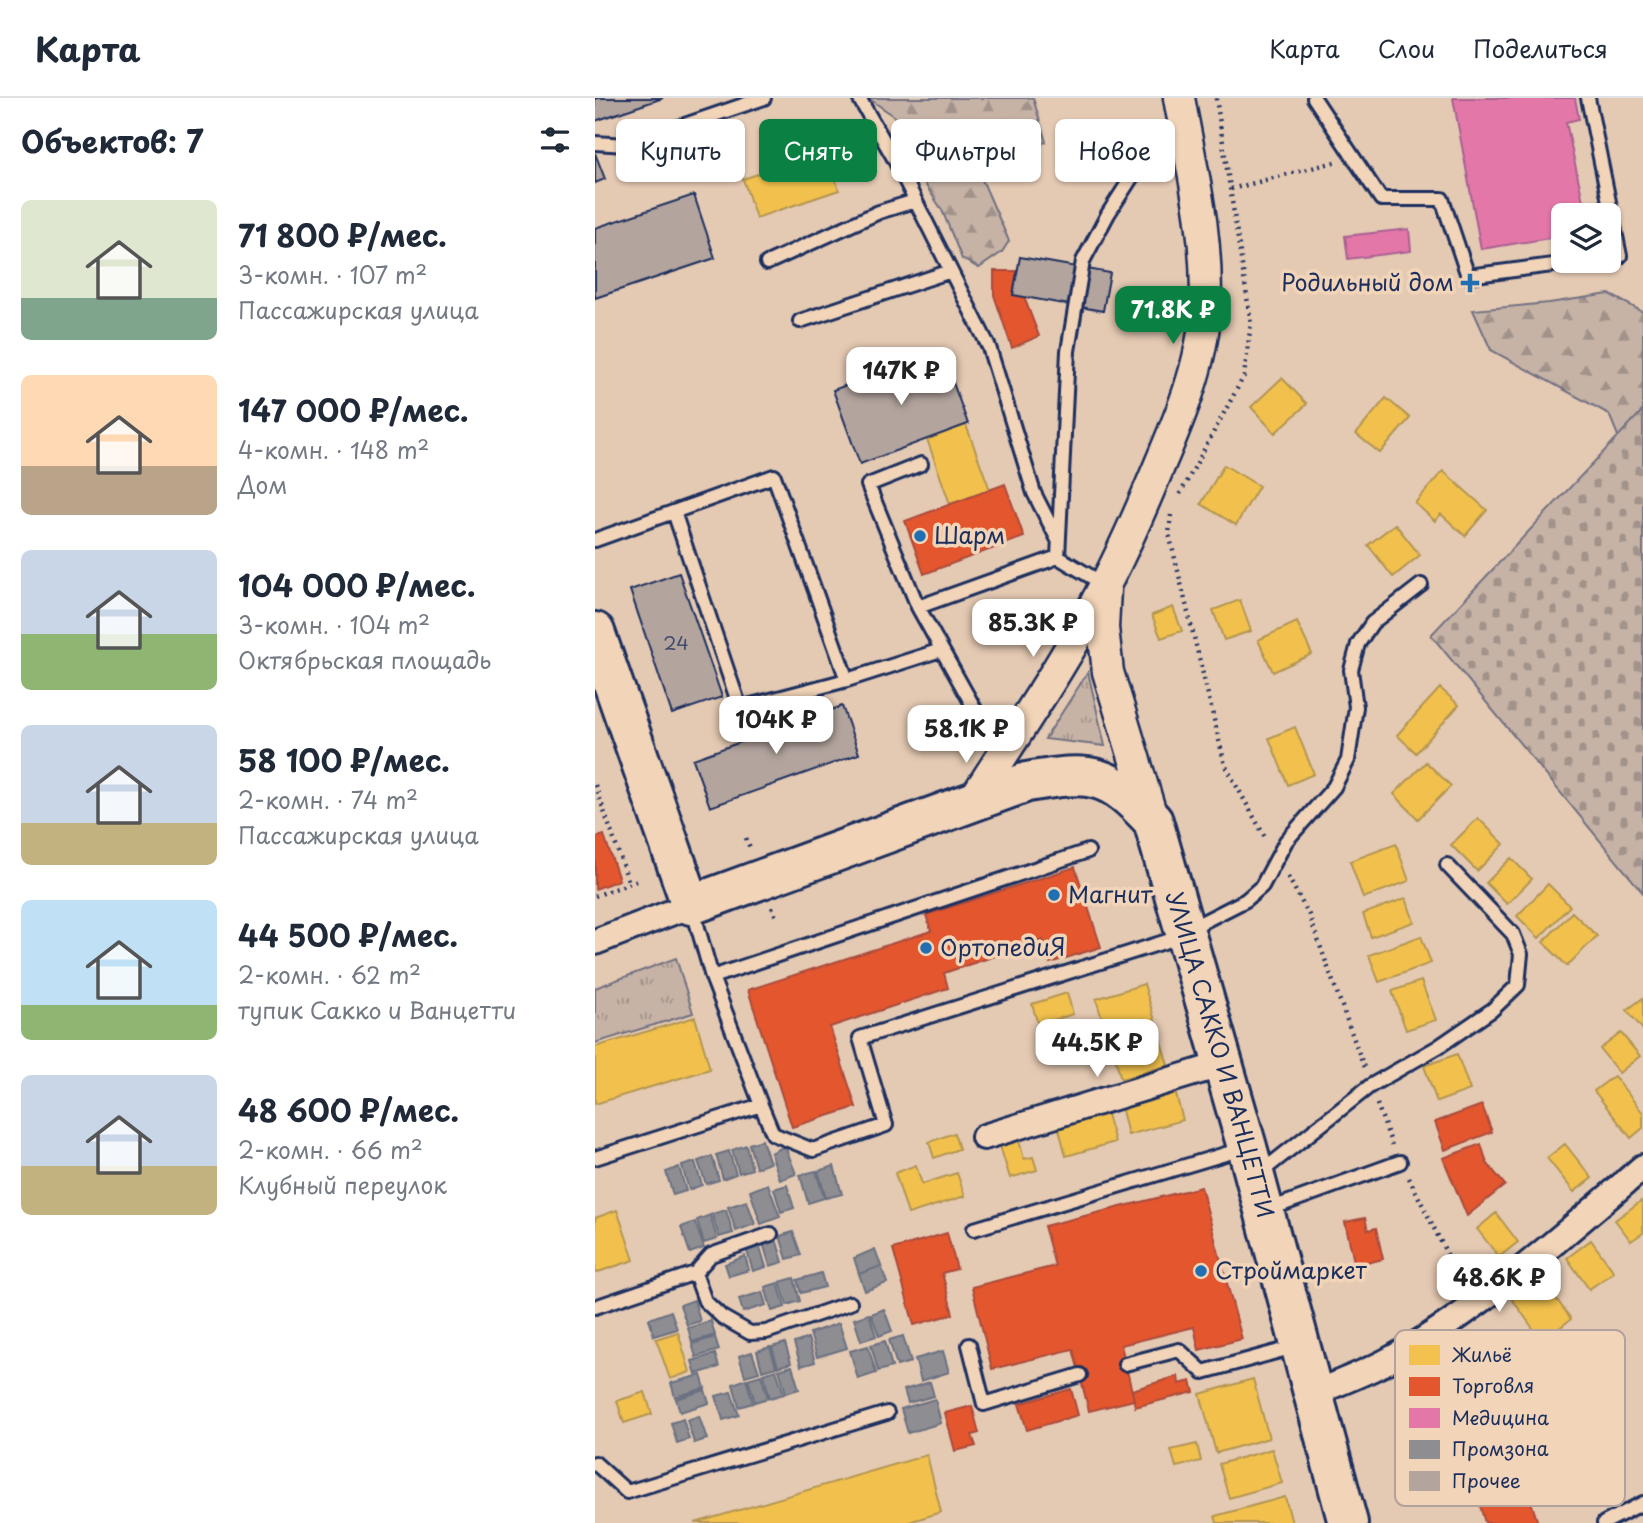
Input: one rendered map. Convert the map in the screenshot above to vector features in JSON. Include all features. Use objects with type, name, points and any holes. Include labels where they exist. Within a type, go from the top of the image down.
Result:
[{"type":"main road","points":[[595,632],[691,905],[1027,782],[1066,775],[1089,776],[1110,782],[1131,797],[1153,821]]},
{"type":"main road","name":"УЛИЦА САККО И ВАНЦЕТТИ","points":[[1153,821],[1255,1179],[1348,1523]]},
{"type":"street","points":[[972,801],[1054,674],[1105,585],[1175,428],[1194,369],[1205,314],[1204,233],[1179,98]]},
{"type":"street","name":"УЛИЦА САККО И ВАНЦЕТТИ","points":[[1105,585],[1103,628],[1108,672],[1153,821]]},
{"type":"street","points":[[595,942],[691,905]]},
{"type":"street","points":[[984,1138],[1223,1064]]},
{"type":"street","points":[[1435,1330],[1473,1305],[1573,1227],[1643,1167]]},
{"type":"street","points":[[1312,1394],[1395,1357]]},
{"type":"lane","points":[[595,144],[626,145],[764,98]]},
{"type":"lane","points":[[859,98],[989,347],[1034,493],[1058,540]]},
{"type":"lane","points":[[1314,98],[1381,199],[1442,199],[1468,276],[1551,265]]},
{"type":"lane","points":[[1588,98],[1609,203]]},
{"type":"lane","points":[[1058,557],[1069,351],[1083,261],[1108,214],[1135,172],[1186,137]]},
{"type":"lane","points":[[767,262],[879,212],[915,201]]},
{"type":"lane","points":[[800,321],[951,271]]},
{"type":"lane","points":[[921,464],[868,485],[918,607],[1001,757]]},
{"type":"lane","points":[[595,540],[774,477],[847,680]]},
{"type":"lane","points":[[674,512],[740,708],[847,680],[941,650]]},
{"type":"lane","points":[[1058,557],[1105,585]]},
{"type":"lane","points":[[918,607],[1058,557]]},
{"type":"lane","points":[[691,905],[712,977],[773,1134],[813,1150],[886,1125],[860,1038],[1186,933],[1246,900],[1262,886],[1286,841],[1333,787],[1348,760],[1356,707],[1350,670],[1359,644],[1371,623],[1421,585]]},
{"type":"lane","points":[[712,977],[1088,851]]},
{"type":"lane","points":[[1255,1179],[1370,1086],[1438,1047],[1492,1010],[1518,985],[1521,954],[1513,934],[1447,865]]},
{"type":"lane","points":[[595,1158],[761,1105]]},
{"type":"lane","points":[[974,1229],[1255,1179],[1400,1162]]},
{"type":"lane","points":[[595,1307],[695,1273],[711,1255],[771,1234]]},
{"type":"lane","points":[[695,1273],[705,1301],[729,1322],[750,1333],[766,1332],[851,1303]]},
{"type":"lane","points":[[969,1345],[984,1404],[1080,1375]]},
{"type":"lane","points":[[1125,1364],[1179,1350],[1203,1372],[1298,1346]]},
{"type":"lane","points":[[595,1463],[627,1492],[887,1413]]},
{"type":"lane","points":[[1604,1523],[1643,1503]]},
{"type":"path","points":[[1178,498],[1244,376],[1251,323],[1216,98]]},
{"type":"path","points":[[1231,190],[1328,164]]},
{"type":"path","points":[[1174,506],[1170,515],[1169,534],[1225,765],[1309,915],[1391,1143],[1473,1305]]},
{"type":"path","points":[[595,785],[629,883]]},
{"type":"path","points":[[595,896],[636,881]]},
{"type":"green space","points":[[868,98],[1033,98],[1039,119],[895,119]]},
{"type":"green space","points":[[1041,125],[1046,142],[1041,144]]},
{"type":"green space","points":[[924,182],[983,182],[1009,241],[1002,252],[979,268],[962,259],[942,210]]},
{"type":"green space","points":[[1609,294],[1643,312],[1643,675],[1630,465],[1609,414],[1491,350],[1473,310]]},
{"type":"green space","points":[[1643,410],[1643,893],[1431,635]]},
{"type":"green space","points":[[1088,672],[1105,746],[1045,739]]},
{"type":"green space","points":[[676,958],[693,1013],[595,1043],[595,988]]},
{"type":"building: Жильё","points":[[759,174],[759,182],[836,182],[839,190],[756,218],[745,178]]},
{"type":"building: Жильё","points":[[1282,378],[1307,404],[1275,433],[1251,407]]},
{"type":"building: Жильё","points":[[1386,398],[1410,418],[1380,453],[1356,434]]},
{"type":"building: Жильё","points":[[966,425],[990,490],[950,504],[927,439]]},
{"type":"building: Жильё","points":[[1224,465],[1259,486],[1236,525],[1201,504]]},
{"type":"building: Жильё","points":[[1443,471],[1487,510],[1465,536],[1441,514],[1435,521],[1415,503]]},
{"type":"building: Жильё","points":[[1395,524],[1420,555],[1393,577],[1368,545]]},
{"type":"building: Жильё","points":[[1240,600],[1251,631],[1224,640],[1213,610]]},
{"type":"building: Жильё","points":[[1173,607],[1182,631],[1161,638],[1152,615]]},
{"type":"building: Жильё","points":[[1297,622],[1312,654],[1273,672],[1258,640]]},
{"type":"building: Жильё","points":[[1440,688],[1459,705],[1416,753],[1397,735]]},
{"type":"building: Жильё","points":[[1295,727],[1314,774],[1288,785],[1269,738]]},
{"type":"building: Жильё","points":[[1426,762],[1451,786],[1418,819],[1394,794]]},
{"type":"building: Жильё","points":[[1478,818],[1504,844],[1477,871],[1451,845]]},
{"type":"building: Жильё","points":[[1396,844],[1409,881],[1363,898],[1350,861]]},
{"type":"building: Жильё","points":[[1511,858],[1532,879],[1507,904],[1486,883]]},
{"type":"building: Жильё","points":[[1548,884],[1570,906],[1539,938],[1517,916]]},
{"type":"building: Жильё","points":[[1406,898],[1414,922],[1371,937],[1363,914]]},
{"type":"building: Жильё","points":[[1572,912],[1597,936],[1567,966],[1543,942]]},
{"type":"building: Жильё","points":[[1421,936],[1431,963],[1379,982],[1369,955]]},
{"type":"building: Жильё","points":[[1421,981],[1436,1020],[1406,1030],[1392,991]]},
{"type":"building: Жильё","points":[[1144,984],[1157,1027],[1109,1042],[1096,999]]},
{"type":"building: Жильё","points":[[1067,993],[1073,1014],[1038,1025],[1032,1004]]},
{"type":"building: Жильё","points":[[1643,998],[1643,1030],[1627,1010]]},
{"type":"building: Жильё","points":[[695,1017],[710,1069],[595,1104],[595,1047]]},
{"type":"building: Жильё","points":[[1621,1033],[1640,1056],[1619,1073],[1600,1049]]},
{"type":"building: Жильё","points":[[1159,1035],[1168,1065],[1121,1079],[1113,1050]]},
{"type":"building: Жильё","points":[[1457,1054],[1470,1090],[1437,1102],[1424,1066]]},
{"type":"building: Жильё","points":[[1614,1076],[1643,1113],[1643,1128],[1631,1138],[1594,1091]]},
{"type":"building: Жильё","points":[[1175,1091],[1183,1120],[1128,1135],[1121,1106]]},
{"type":"building: Жильё","points":[[1106,1111],[1115,1142],[1066,1156],[1058,1125]]},
{"type":"building: Жильё","points":[[954,1133],[959,1149],[934,1158],[929,1142]]},
{"type":"building: Жильё","points":[[1018,1137],[1024,1159],[1033,1157],[1037,1170],[1010,1178],[999,1143]]},
{"type":"building: Жильё","points":[[1565,1144],[1592,1178],[1574,1192],[1547,1158]]},
{"type":"building: Жильё","points":[[916,1165],[922,1184],[957,1173],[965,1196],[908,1214],[895,1173]]},
{"type":"building: Жильё","points":[[1641,1201],[1643,1233],[1631,1241],[1615,1220]]},
{"type":"building: Жильё","points":[[617,1210],[634,1260],[595,1273],[595,1218]]},
{"type":"building: Жильё","points":[[1496,1213],[1518,1242],[1499,1257],[1477,1229]]},
{"type":"building: Жильё","points":[[1591,1240],[1614,1272],[1589,1289],[1567,1258]]},
{"type":"building: Жильё","points":[[1541,1278],[1571,1319],[1556,1330],[1534,1330],[1512,1299]]},
{"type":"building: Жильё","points":[[678,1332],[690,1372],[670,1379],[656,1339]]},
{"type":"building: Жильё","points":[[1253,1379],[1269,1438],[1216,1453],[1200,1394]]},
{"type":"building: Жильё","points":[[645,1392],[652,1414],[624,1423],[617,1401]]},
{"type":"building: Жильё","points":[[1197,1444],[1201,1461],[1176,1467],[1171,1450]]},
{"type":"building: Жильё","points":[[1272,1449],[1282,1483],[1229,1498],[1219,1464]]},
{"type":"building: Жильё","points":[[927,1455],[941,1512],[906,1523],[695,1523]]},
{"type":"building: Жильё","points":[[1285,1497],[1292,1523],[1217,1523],[1215,1516]]},
{"type":"building: Торговля","points":[[994,271],[1017,271],[1013,295],[1024,297],[1039,336],[1012,348],[994,295]]},
{"type":"building: Торговля","points":[[1005,484],[1024,537],[924,574],[905,521]]},
{"type":"building: Торговля","points":[[604,835],[619,880],[595,889],[595,838]]},
{"type":"building: Торговля","points":[[1075,867],[1101,947],[1050,963],[1043,940],[944,973],[948,988],[830,1027],[856,1107],[792,1127],[748,990],[931,931],[926,915]]},
{"type":"building: Торговля","points":[[1482,1105],[1492,1132],[1445,1150],[1435,1122]]},
{"type":"building: Торговля","points":[[1481,1144],[1487,1163],[1505,1185],[1467,1216],[1443,1158]]},
{"type":"building: Торговля","points":[[1201,1187],[1242,1339],[1199,1350],[1194,1327],[1121,1345],[1134,1400],[1089,1411],[1073,1349],[992,1369],[972,1287],[1055,1266],[1044,1226]]},
{"type":"building: Торговля","points":[[1365,1218],[1368,1230],[1376,1228],[1383,1259],[1355,1266],[1345,1222]]},
{"type":"building: Торговля","points":[[947,1233],[957,1269],[942,1273],[953,1314],[914,1325],[893,1249]]},
{"type":"building: Торговля","points":[[1178,1376],[1179,1384],[1191,1381],[1194,1392],[1135,1407],[1132,1390]]},
{"type":"building: Торговля","points":[[1071,1389],[1078,1415],[1027,1430],[1019,1404]]},
{"type":"building: Торговля","points":[[972,1406],[979,1433],[972,1435],[976,1446],[955,1451],[945,1413]]},
{"type":"building: Торговля","points":[[1480,1506],[1532,1506],[1538,1523],[1485,1523]]},
{"type":"building: Медицина","points":[[1453,98],[1575,98],[1579,119],[1566,122],[1583,203],[1551,203],[1551,238],[1481,249]]},
{"type":"building: Медицина","points":[[1409,229],[1411,251],[1348,259],[1345,236]]},
{"type":"building: Промзона","points":[[762,1140],[770,1163],[756,1168],[749,1144]]},
{"type":"building: Промзона","points":[[746,1145],[752,1169],[739,1173],[732,1150]]},
{"type":"building: Промзона","points":[[785,1146],[796,1174],[780,1180],[771,1153]]},
{"type":"building: Промзона","points":[[729,1151],[736,1174],[723,1179],[716,1155]]},
{"type":"building: Промзона","points":[[712,1156],[719,1180],[706,1184],[698,1161]]},
{"type":"building: Промзона","points":[[695,1162],[702,1185],[689,1190],[682,1166]]},
{"type":"building: Промзона","points":[[834,1166],[842,1194],[826,1198],[818,1171]]},
{"type":"building: Промзона","points":[[679,1167],[686,1191],[673,1195],[666,1172]]},
{"type":"building: Промзона","points":[[816,1171],[824,1198],[808,1203],[800,1175]]},
{"type":"building: Промзона","points":[[768,1184],[780,1217],[761,1224],[750,1191]]},
{"type":"building: Промзона","points":[[787,1185],[794,1208],[781,1212],[774,1189]]},
{"type":"building: Промзона","points":[[747,1201],[755,1224],[736,1231],[728,1207]]},
{"type":"building: Промзона","points":[[726,1210],[733,1233],[719,1237],[712,1214]]},
{"type":"building: Промзона","points":[[710,1215],[717,1239],[704,1243],[697,1220]]},
{"type":"building: Промзона","points":[[695,1222],[704,1248],[690,1253],[681,1227]]},
{"type":"building: Промзона","points":[[793,1232],[801,1255],[787,1259],[780,1236]]},
{"type":"building: Промзона","points":[[776,1239],[783,1262],[770,1266],[763,1243]]},
{"type":"building: Промзона","points":[[759,1244],[766,1267],[753,1271],[746,1248]]},
{"type":"building: Промзона","points":[[875,1249],[881,1266],[859,1274],[854,1258]]},
{"type":"building: Промзона","points":[[745,1256],[749,1270],[729,1276],[725,1264]]},
{"type":"building: Промзона","points":[[881,1266],[887,1283],[865,1291],[859,1274]]},
{"type":"building: Промзона","points":[[821,1273],[825,1287],[801,1293],[797,1280]]},
{"type":"building: Промзона","points":[[794,1278],[800,1301],[787,1305],[780,1282]]},
{"type":"building: Промзона","points":[[778,1283],[785,1307],[772,1311],[765,1287]]},
{"type":"building: Промзона","points":[[762,1292],[766,1305],[743,1312],[739,1299]]},
{"type":"building: Промзона","points":[[694,1300],[700,1321],[687,1325],[680,1305]]},
{"type":"building: Промзона","points":[[884,1309],[892,1331],[879,1336],[871,1314]]},
{"type":"building: Промзона","points":[[671,1311],[677,1329],[654,1336],[649,1319]]},
{"type":"building: Промзона","points":[[869,1314],[876,1336],[861,1341],[854,1319]]},
{"type":"building: Промзона","points":[[711,1321],[715,1335],[692,1342],[688,1328]]},
{"type":"building: Промзона","points":[[839,1323],[847,1348],[817,1357],[810,1333]]},
{"type":"building: Промзона","points":[[903,1336],[911,1362],[897,1366],[889,1340]]},
{"type":"building: Промзона","points":[[715,1337],[719,1350],[696,1357],[692,1344]]},
{"type":"building: Промзона","points":[[808,1338],[815,1362],[801,1366],[794,1343]]},
{"type":"building: Промзона","points":[[885,1341],[892,1367],[878,1371],[871,1345]]},
{"type":"building: Промзона","points":[[785,1343],[791,1363],[778,1367],[772,1347]]},
{"type":"building: Промзона","points":[[868,1346],[876,1373],[858,1379],[850,1351]]},
{"type":"building: Промзона","points":[[770,1347],[776,1367],[762,1371],[757,1351]]},
{"type":"building: Промзона","points":[[943,1351],[949,1372],[921,1381],[915,1359]]},
{"type":"building: Промзона","points":[[752,1352],[759,1372],[745,1376],[739,1356]]},
{"type":"building: Промзона","points":[[715,1354],[719,1367],[696,1374],[692,1361]]},
{"type":"building: Промзона","points":[[792,1366],[799,1389],[786,1393],[779,1370]]},
{"type":"building: Промзона","points":[[776,1370],[784,1394],[770,1398],[763,1374]]},
{"type":"building: Промзона","points":[[701,1375],[705,1388],[675,1397],[671,1383]]},
{"type":"building: Промзона","points":[[761,1375],[768,1398],[755,1402],[748,1379]]},
{"type":"building: Промзона","points":[[746,1379],[753,1403],[739,1407],[733,1384]]},
{"type":"building: Промзона","points":[[930,1382],[934,1396],[908,1403],[904,1390]]},
{"type":"building: Промзона","points":[[705,1390],[709,1403],[680,1412],[676,1399]]},
{"type":"building: Промзона","points":[[731,1392],[739,1415],[723,1420],[716,1396]]},
{"type":"building: Промзона","points":[[935,1399],[941,1423],[908,1433],[901,1409]]},
{"type":"building: Промзона","points":[[699,1416],[707,1439],[694,1443],[687,1420]]},
{"type":"building: Промзона","points":[[683,1419],[689,1439],[677,1443],[671,1423]]},
{"type":"building: Прочее","points":[[595,98],[663,98],[595,121]]},
{"type":"building: Прочее","points":[[595,153],[605,179],[595,183]]},
{"type":"building: Прочее","points":[[694,195],[715,258],[595,298],[595,228]]},
{"type":"building: Прочее","points":[[1020,257],[1110,273],[1103,311],[1013,295]]},
{"type":"building: Прочее","points":[[941,350],[968,424],[860,464],[833,390]]},
{"type":"building: Прочее","points":[[679,573],[722,697],[672,714],[630,590]]},
{"type":"building: Прочее","points":[[842,706],[859,754],[710,807],[693,759]]},
{"type":"place","name":"Родильный дом","points":[[1470,283]]},
{"type":"place","name":"Шарм","points":[[920,536]]},
{"type":"place","name":"Магнит","points":[[1054,895]]},
{"type":"place","name":"ОртопедиЯ","points":[[926,948]]},
{"type":"place","name":"Строймаркет","points":[[1201,1271]]}]
